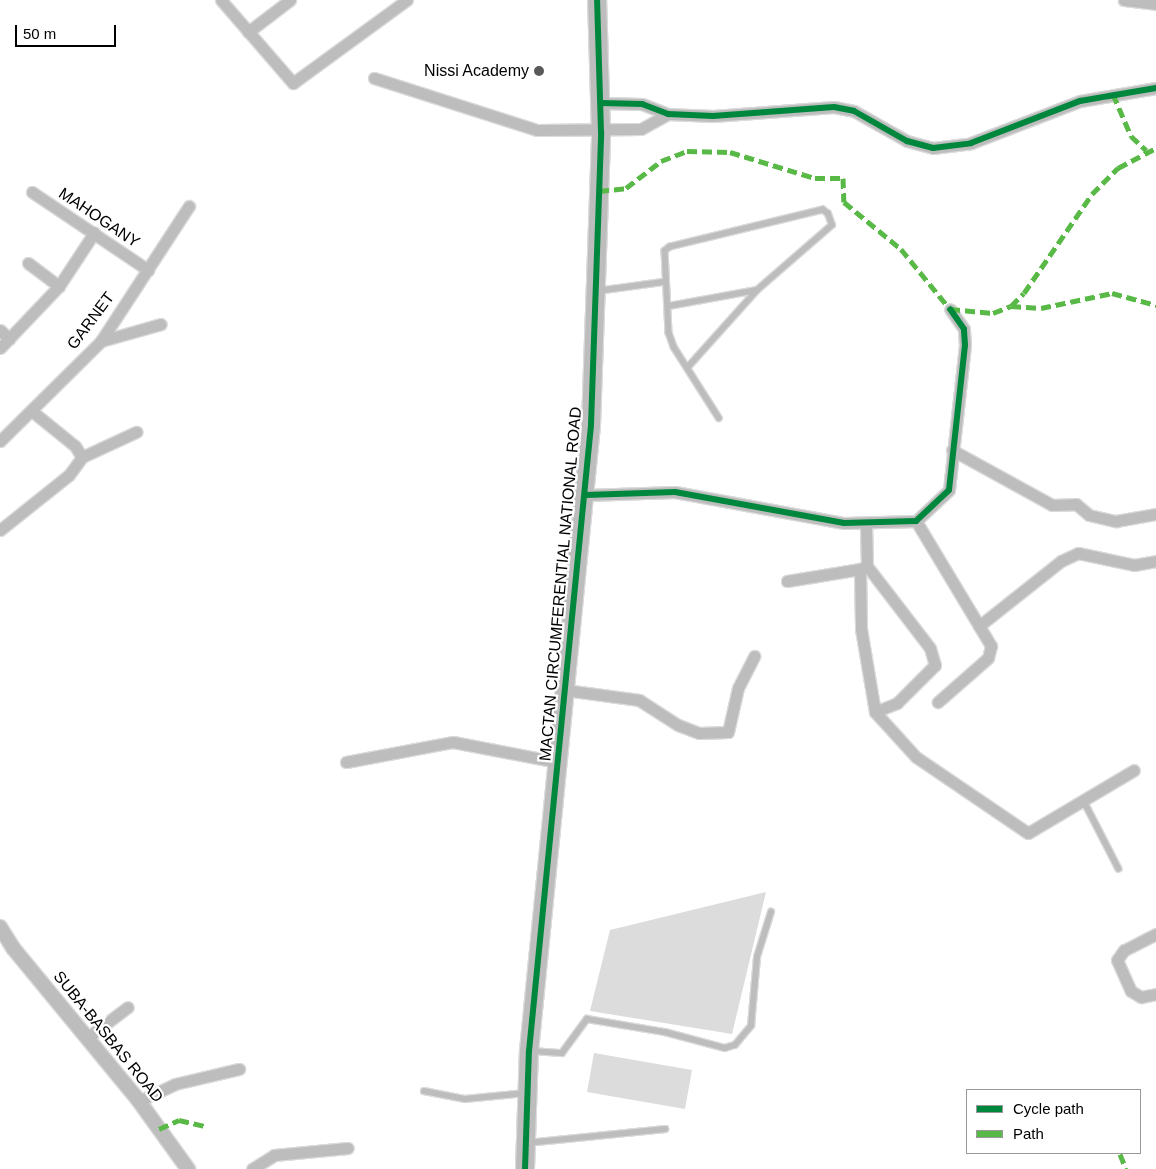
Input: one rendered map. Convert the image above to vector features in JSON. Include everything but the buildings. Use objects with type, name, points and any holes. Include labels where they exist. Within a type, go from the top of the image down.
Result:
[{"type":"main road","name":"MACTAN CIRCUMFERENTIAL NATIONAL ROAD","points":[[525,1169],[525,1143],[530,1093],[529,1051],[586,495],[596,292],[601,132],[597,0]]},
{"type":"street","points":[[221,0],[293,83],[407,0]]},
{"type":"street","points":[[248,32],[290,0]]},
{"type":"street","points":[[1124,0],[1156,4]]},
{"type":"street","points":[[374,78],[537,130],[601,132],[641,129],[668,114]]},
{"type":"street","points":[[601,103],[642,104],[668,114],[730,115],[834,107],[854,112],[907,141],[933,148],[971,143],[1080,101],[1156,88]]},
{"type":"street","name":"MAHOGANY","points":[[32,192],[148,270]]},
{"type":"street","name":"GARNET","points":[[0,441],[33,412],[101,341],[189,206]]},
{"type":"street","points":[[0,348],[59,286],[94,233]]},
{"type":"street","points":[[28,264],[59,286]]},
{"type":"street","points":[[586,495],[675,492],[866,525],[916,521],[949,490],[965,345],[964,329],[950,309]]},
{"type":"street","points":[[101,341],[161,324]]},
{"type":"street","points":[[0,330],[9,339]]},
{"type":"street","points":[[33,412],[75,446],[82,457]]},
{"type":"street","points":[[0,530],[69,475],[82,457],[136,432]]},
{"type":"street","points":[[952,450],[1052,505],[1076,504],[1089,514],[1116,521],[1156,514]]},
{"type":"street","points":[[916,521],[991,646],[988,658],[938,702]]},
{"type":"street","points":[[866,525],[861,629],[875,712],[916,757],[1028,833],[1134,770]]},
{"type":"street","points":[[979,626],[1061,561],[1078,554],[1134,565],[1156,560]]},
{"type":"street","points":[[788,582],[863,568]]},
{"type":"street","points":[[863,568],[930,648],[935,665],[897,703],[875,712]]},
{"type":"street","points":[[565,690],[639,700],[678,725],[699,733],[728,732],[738,688],[754,656]]},
{"type":"street","points":[[346,762],[452,742],[558,762]]},
{"type":"street","name":"SUBA-BASBAS ROAD","points":[[0,927],[13,948],[139,1101],[188,1169]]},
{"type":"street","points":[[1156,934],[1120,954],[1118,966],[1131,991],[1141,997],[1156,994]]},
{"type":"street","points":[[88,1038],[128,1008]]},
{"type":"street","points":[[139,1101],[175,1084],[239,1069]]},
{"type":"street","points":[[252,1169],[274,1154],[348,1148]]},
{"type":"lane","points":[[688,367],[757,290],[832,225],[828,214],[823,210],[670,246],[665,251],[664,282],[669,306],[669,333],[688,367],[720,418]]},
{"type":"lane","points":[[596,292],[664,282]]},
{"type":"lane","points":[[669,306],[757,290]]},
{"type":"lane","points":[[1084,801],[1120,869]]},
{"type":"lane","points":[[529,1051],[562,1053],[589,1019],[725,1048],[735,1046],[751,1026],[757,957],[771,912]]},
{"type":"lane","points":[[424,1091],[465,1099],[530,1093]]},
{"type":"lane","points":[[525,1143],[665,1129]]},
{"type":"marked path","points":[[1113,94],[1131,136],[1146,150]]},
{"type":"marked path","points":[[599,191],[626,188],[661,161],[687,151],[730,152],[815,178],[843,178],[844,202],[901,249],[950,309],[993,313],[1011,306],[1024,293],[1092,194],[1118,168],[1156,148]]},
{"type":"marked path","points":[[1011,306],[1041,308],[1112,293],[1156,305]]},
{"type":"marked path","points":[[159,1129],[179,1120],[205,1126]]},
{"type":"marked path","points":[[1120,1154],[1126,1169]]},
{"type":"cycle path","points":[[525,1169],[529,1051],[591,425],[601,132],[597,0]]},
{"type":"cycle path","points":[[601,103],[642,104],[668,114],[713,116],[834,107],[854,111],[907,141],[933,148],[971,143],[1080,101],[1156,88]]},
{"type":"cycle path","points":[[586,495],[675,492],[844,523],[916,521],[949,490],[965,345],[964,329],[950,309]]},
{"type":"place","name":"Nissi Academy","points":[[539,71]]}]
